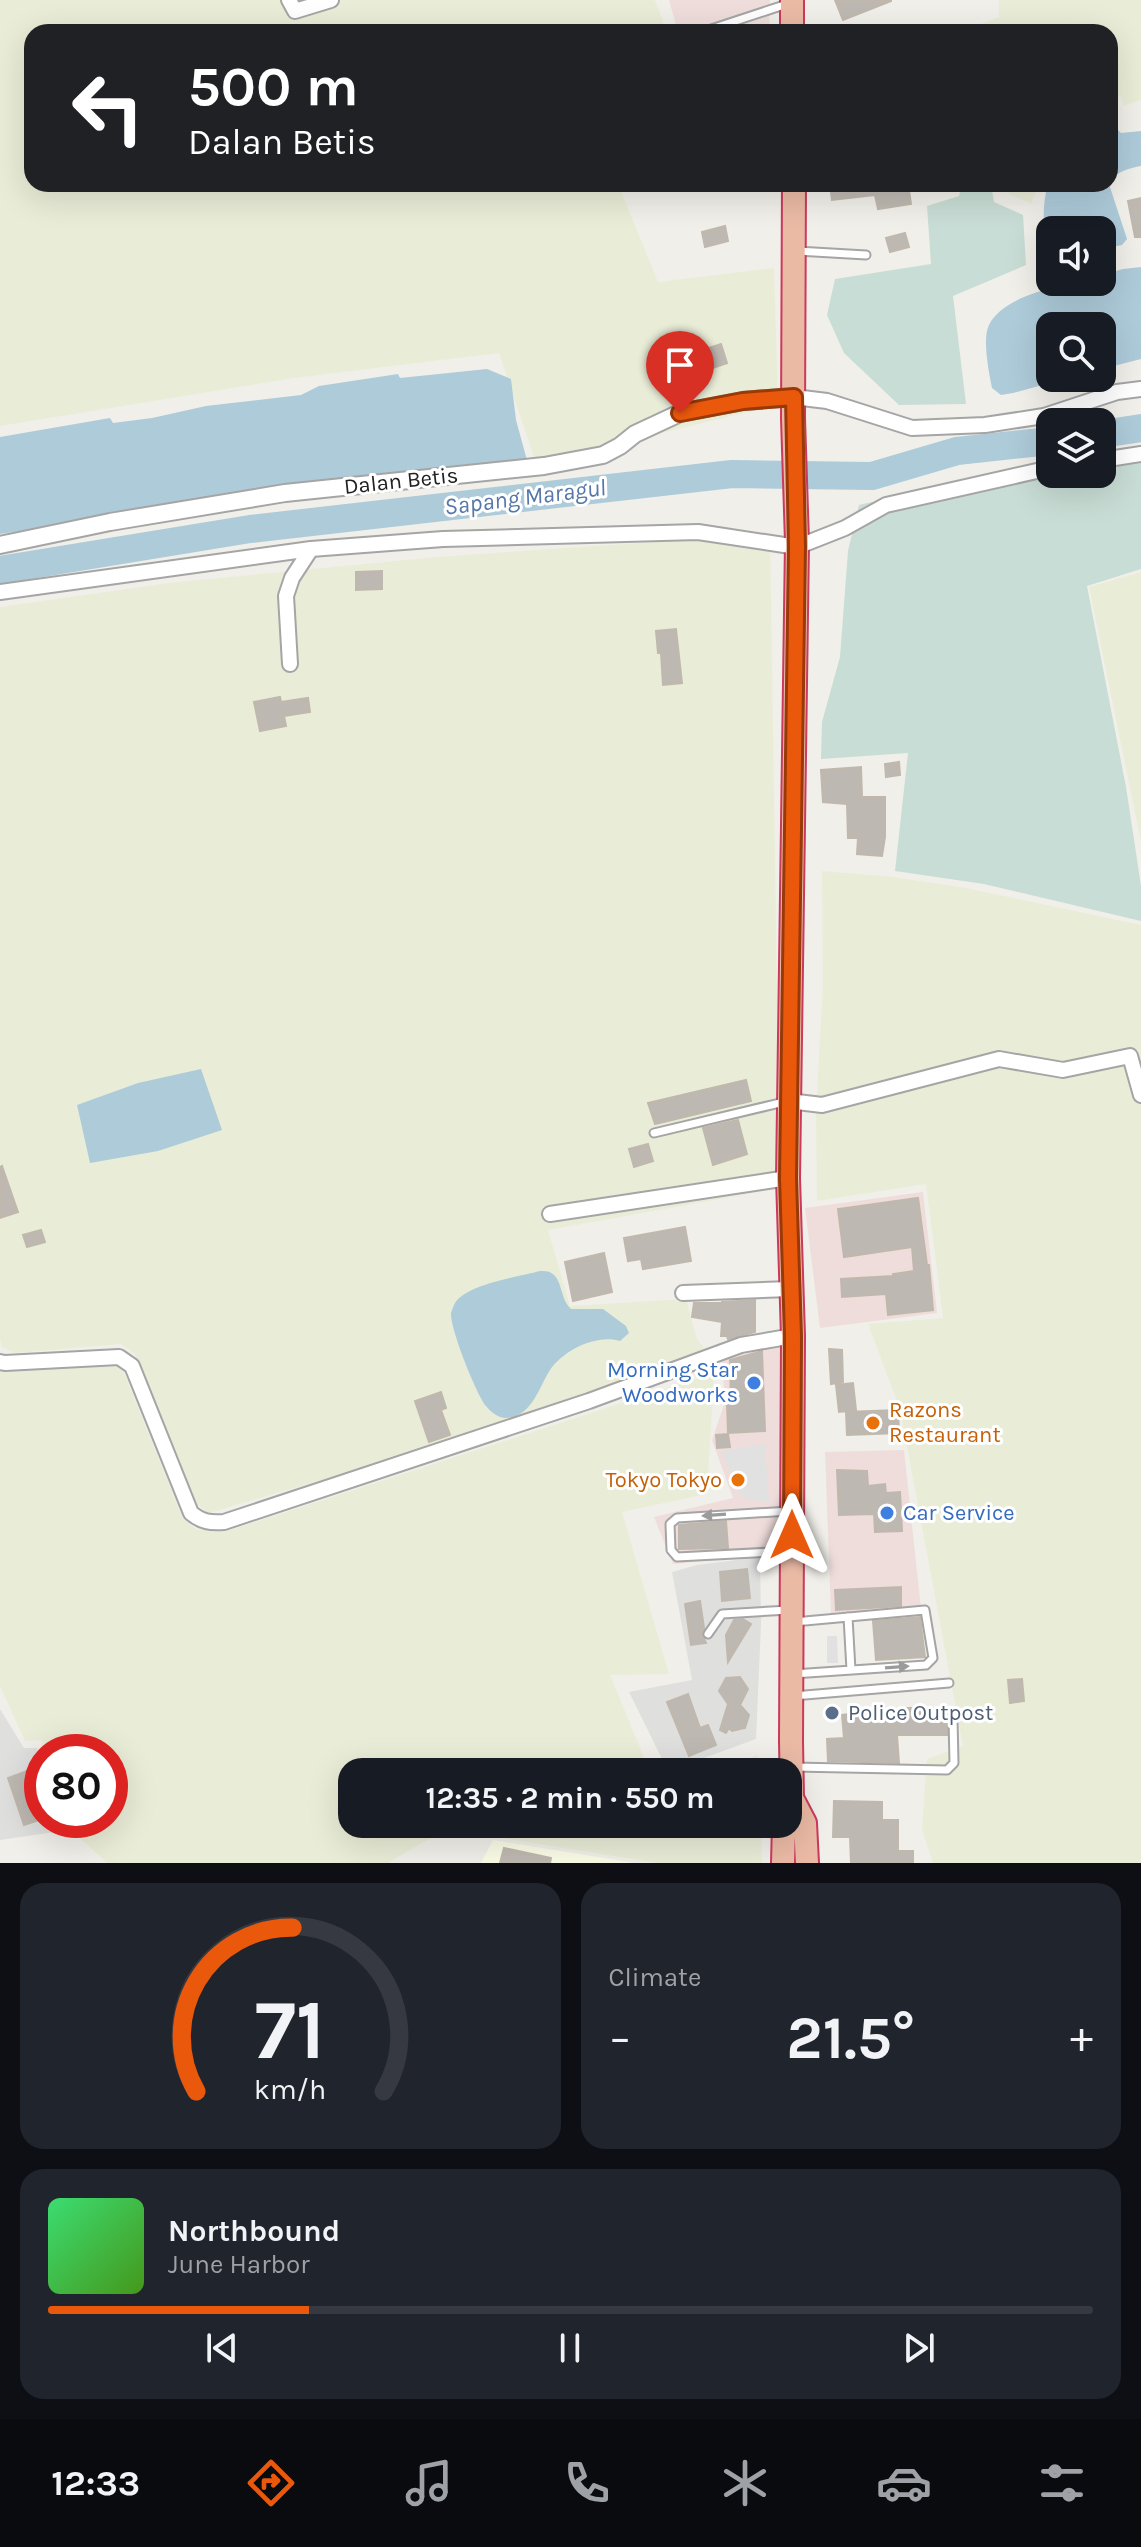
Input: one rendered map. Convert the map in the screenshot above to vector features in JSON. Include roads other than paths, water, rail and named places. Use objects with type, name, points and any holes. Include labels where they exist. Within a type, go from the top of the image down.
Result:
[{"type":"highway","points":[[792,1],[792,24]]},
{"type":"highway","points":[[791,1758],[793,1336],[788,1178],[797,545],[794,192]]},
{"type":"highway","points":[[802,1819],[805,1823],[807,1863]]},
{"type":"highway","points":[[783,1863],[784,1838]]},
{"type":"street","points":[[289,0],[295,11],[331,0]]},
{"type":"street","points":[[794,408],[827,401],[912,428],[985,425],[1044,416],[1117,392],[1141,389]]},
{"type":"street","name":"Dalan Betis","points":[[0,545],[110,522],[285,493],[544,466],[603,455],[635,434],[680,413],[743,401],[794,408]]},
{"type":"street","points":[[1116,458],[1141,454]]},
{"type":"street","points":[[1,593],[311,549],[443,539],[698,532],[797,545],[845,528],[886,505],[1036,471]]},
{"type":"street","points":[[290,664],[286,596],[292,578],[311,549]]},
{"type":"street","points":[[789,1101],[822,1105],[999,1059],[1063,1070],[1130,1056],[1141,1095]]},
{"type":"street","points":[[550,1214],[788,1178]]},
{"type":"street","points":[[683,1293],[790,1289]]},
{"type":"street","points":[[0,1362],[119,1357],[126,1360],[132,1366],[191,1513],[209,1523],[224,1522],[589,1401],[741,1345],[793,1336]]},
{"type":"lane","points":[[725,24],[792,1]]},
{"type":"lane","points":[[795,251],[866,255]]},
{"type":"lane","points":[[654,1133],[789,1101]]},
{"type":"lane","points":[[792,1511],[677,1518],[670,1524],[671,1550],[677,1557],[792,1551]]},
{"type":"lane","points":[[708,1634],[722,1614],[848,1617],[925,1610],[933,1658],[926,1665],[851,1670],[791,1685]]},
{"type":"lane","points":[[848,1617],[851,1670]]},
{"type":"lane","points":[[791,1685],[949,1683]]},
{"type":"lane","points":[[802,1767],[947,1770],[954,1763],[953,1719]]},
{"type":"water","points":[[1118,130],[1121,133],[1141,131],[1141,166],[1119,173]]},
{"type":"water","points":[[1046,192],[1112,192],[1127,239],[1116,246],[1116,216],[1044,216]]},
{"type":"water","points":[[1141,267],[1141,359],[1116,365],[1116,312],[1036,312],[1036,387],[1001,395],[992,388],[986,338],[989,325],[997,314],[1023,297],[1036,293],[1036,296],[1116,296],[1116,271]]},
{"type":"water","points":[[487,369],[511,379],[516,420],[528,464],[295,491],[202,498],[0,534],[0,437],[110,418],[113,423],[206,406],[301,395],[319,386],[398,374],[400,378]]},
{"type":"water","points":[[201,1069],[222,1130],[158,1151],[90,1163],[77,1105],[138,1083]]},
{"type":"water","points":[[540,1271],[553,1274],[571,1309],[603,1309],[626,1326],[629,1333],[620,1341],[591,1342],[563,1356],[550,1370],[528,1407],[515,1416],[503,1418],[488,1408],[476,1389],[459,1347],[451,1313],[461,1296],[470,1291]]},
{"type":"waterway","name":"Sapang Maragul","points":[[1116,432],[1141,428]]},
{"type":"waterway","name":"Sapang Maragul","points":[[0,570],[250,529],[732,474],[872,476],[957,451],[1036,443]]},
{"type":"place","name":"Morning Star Woodworks","points":[[754,1383]]},
{"type":"place","name":"Razons Restaurant","points":[[873,1423]]},
{"type":"place","name":"Tokyo Tokyo","points":[[738,1480]]},
{"type":"place","name":"Car Service","points":[[887,1513]]},
{"type":"place","name":"Police Outpost","points":[[832,1713]]}]
